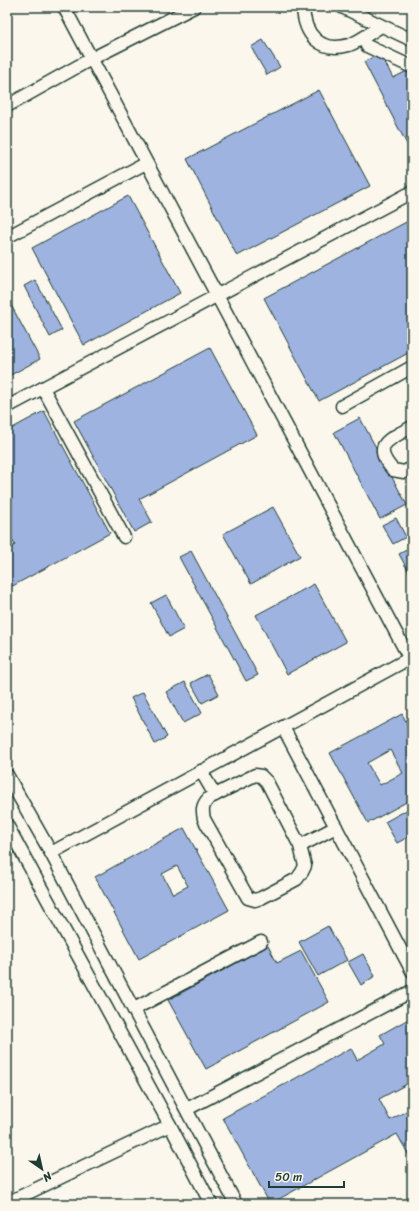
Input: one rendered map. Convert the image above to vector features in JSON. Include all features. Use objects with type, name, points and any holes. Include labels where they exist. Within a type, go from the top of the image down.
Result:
[{"type":"street","points":[[51,853],[411,659],[64,7]]},
{"type":"street","points":[[7,106],[92,59],[194,7]]},
{"type":"street","points":[[303,7],[303,18],[309,33],[316,40],[333,48],[350,44],[364,38],[381,26]]},
{"type":"street","points":[[342,7],[412,40]]},
{"type":"street","points":[[367,46],[412,67]]},
{"type":"street","points":[[7,237],[146,163]]},
{"type":"street","points":[[7,407],[412,192]]},
{"type":"street","points":[[342,406],[412,368]]},
{"type":"street","points":[[43,388],[124,537]]},
{"type":"street","points":[[412,427],[390,439],[384,445],[383,451],[383,456],[393,470],[404,472],[412,468]]},
{"type":"street","points":[[283,727],[412,971]]},
{"type":"street","points":[[201,771],[215,796]]},
{"type":"street","points":[[7,774],[51,853],[236,1204]]},
{"type":"street","points":[[255,775],[261,776],[267,782],[300,846],[305,866],[296,879],[261,898],[255,900],[248,898],[204,819],[202,811],[203,804],[209,798],[255,775]]},
{"type":"street","points":[[7,825],[170,1125],[211,1204]]},
{"type":"street","points":[[300,846],[336,827]]},
{"type":"street","points":[[134,1009],[261,942]]},
{"type":"street","points":[[187,1109],[412,991]]},
{"type":"street","points":[[7,1203],[170,1125]]},
{"type":"building","points":[[263,40],[280,67],[267,75],[251,47]]},
{"type":"building","points":[[380,53],[393,78],[412,69],[412,154],[364,62]]},
{"type":"building","points":[[319,90],[370,186],[237,256],[187,159]]},
{"type":"building","points":[[128,196],[180,293],[84,345],[32,248]]},
{"type":"building","points":[[410,220],[412,223],[412,351],[319,401],[264,298]]},
{"type":"building","points":[[35,280],[62,330],[50,337],[24,286]]},
{"type":"building","points":[[11,305],[40,359],[7,377],[7,308]]},
{"type":"building","points":[[210,348],[257,435],[139,499],[152,522],[134,532],[74,421]]},
{"type":"building","points":[[44,411],[110,533],[7,589],[7,550],[15,545],[7,531],[7,431]]},
{"type":"building","points":[[360,418],[407,505],[380,519],[334,432]]},
{"type":"building","points":[[273,507],[300,556],[251,584],[223,534]]},
{"type":"building","points":[[396,518],[406,537],[393,544],[382,525]]},
{"type":"building","points":[[412,547],[412,578],[399,554]]},
{"type":"building","points":[[191,551],[258,675],[246,681],[179,557]]},
{"type":"building","points":[[314,584],[346,642],[287,674],[256,615]]},
{"type":"building","points":[[166,595],[184,629],[169,637],[151,603]]},
{"type":"building","points":[[208,674],[219,694],[202,703],[191,683]]},
{"type":"building","points":[[185,682],[202,713],[183,723],[166,692]]},
{"type":"building","points":[[143,692],[167,737],[155,744],[131,698]]},
{"type":"building","points":[[402,714],[412,733],[412,799],[368,823],[330,753]],"holes":[[[390,750],[403,773],[380,785],[367,763]]]},
{"type":"building","points":[[412,807],[412,835],[397,843],[385,822]]},
{"type":"building","points":[[184,828],[229,910],[139,959],[95,877]],"holes":[[[177,866],[188,886],[173,894],[162,874]]]},
{"type":"building","points":[[328,926],[347,960],[318,976],[299,942]]},
{"type":"building","points":[[268,946],[277,963],[301,951],[329,1002],[206,1069],[168,1000]]},
{"type":"building","points":[[363,954],[375,976],[361,985],[348,962]]},
{"type":"building","points":[[412,1017],[412,1094],[407,1084],[379,1099],[390,1120],[412,1108],[412,1161],[397,1134],[270,1204],[223,1118],[351,1048],[357,1060],[385,1044],[380,1035]]}]
